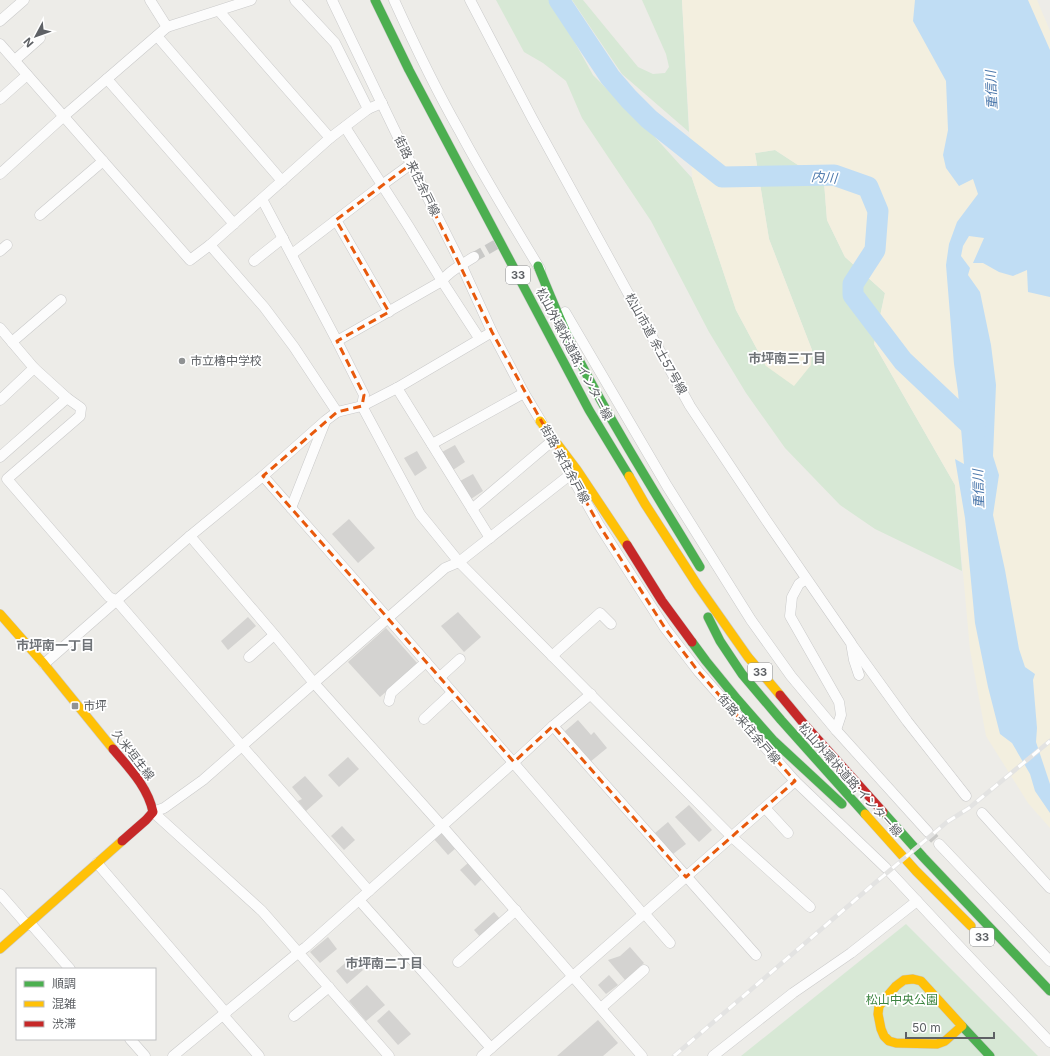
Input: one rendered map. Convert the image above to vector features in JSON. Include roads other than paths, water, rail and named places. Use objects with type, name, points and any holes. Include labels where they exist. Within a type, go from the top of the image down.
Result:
[{"type":"main road","name":"松山外環状道路;インター線","points":[[375,0],[409,70],[589,410],[670,544],[698,586],[748,657],[804,724],[923,857],[1050,990]]},
{"type":"main road","points":[[538,266],[557,313],[579,360],[624,442],[706,577]]},
{"type":"main road","points":[[540,421],[577,470],[662,601],[706,662],[773,740],[804,770],[916,870]]},
{"type":"main road","name":"松山外環状道路;インター線","points":[[670,544],[720,641],[742,674],[781,720],[916,870],[979,934]]},
{"type":"main road","name":"久米垣生線","points":[[0,614],[44,664],[138,779],[152,803],[153,812]]},
{"type":"main road","points":[[745,637],[862,790]]},
{"type":"main road","points":[[0,949],[146,820],[153,812]]},
{"type":"main road","points":[[962,1026],[945,1041],[937,1044],[896,1043],[889,1041],[884,1036],[878,1014],[879,1006],[896,986],[904,980],[913,979],[921,981],[990,1056]]},
{"type":"main road","points":[[1033,986],[1050,1002]]},
{"type":"street","points":[[0,21],[24,0]]},
{"type":"street","points":[[150,0],[167,27]]},
{"type":"street","points":[[0,174],[64,116],[167,27],[219,11],[234,3],[251,0]]},
{"type":"street","points":[[295,0],[335,43],[368,109]]},
{"type":"street","name":"街路 来住余戸線","points":[[332,0],[461,264],[492,332],[524,393],[599,525],[665,628],[698,671],[795,781],[888,870],[1050,1042]]},
{"type":"street","points":[[394,0],[458,130],[605,378],[667,486],[751,620],[792,676],[836,730],[928,832]]},
{"type":"street","name":"松山市道 余土57号線","points":[[470,0],[532,118],[690,406],[806,579],[851,643],[854,660],[859,675]]},
{"type":"street","points":[[219,11],[330,138]]},
{"type":"street","points":[[157,36],[282,181]]},
{"type":"street","points":[[15,60],[40,38]]},
{"type":"street","points":[[0,44],[190,260],[210,245],[330,138],[368,109],[382,103]]},
{"type":"street","points":[[0,99],[27,75]]},
{"type":"street","points":[[107,79],[234,224]]},
{"type":"street","points":[[345,127],[479,338]]},
{"type":"street","points":[[40,216],[103,161]]},
{"type":"street","points":[[292,254],[411,164]]},
{"type":"street","points":[[262,199],[292,254],[364,395],[362,406],[420,514],[459,562],[552,656],[732,837],[810,907]]},
{"type":"street","points":[[336,220],[389,312]]},
{"type":"street","points":[[508,238],[518,232]]},
{"type":"street","points":[[254,261],[283,238]]},
{"type":"street","points":[[210,245],[264,307],[294,347],[337,412]]},
{"type":"street","points":[[337,341],[442,281],[461,264],[474,257]]},
{"type":"street","points":[[12,342],[61,300]]},
{"type":"street","points":[[44,664],[190,536],[263,476],[337,412],[362,406],[397,388],[479,338],[492,332]]},
{"type":"street","points":[[2,333],[12,342],[34,368],[67,398],[81,408],[80,416],[7,479],[109,597],[116,600],[370,891]]},
{"type":"street","points":[[0,400],[34,368]]},
{"type":"street","points":[[397,388],[490,538]]},
{"type":"street","points":[[432,444],[524,393]]},
{"type":"street","points":[[0,457],[67,398]]},
{"type":"street","points":[[291,508],[325,421]]},
{"type":"street","points":[[472,508],[552,441]]},
{"type":"street","points":[[389,1056],[262,911],[153,812],[164,808],[203,780],[445,568],[459,562],[571,474]]},
{"type":"street","points":[[263,476],[514,762],[670,943]]},
{"type":"street","points":[[190,536],[314,683],[516,910],[642,1056]]},
{"type":"street","points":[[806,579],[799,584],[792,597],[790,616],[839,702],[841,715],[836,730]]},
{"type":"street","points":[[552,656],[600,613],[611,624]]},
{"type":"street","points":[[249,657],[274,635]]},
{"type":"street","points":[[851,643],[907,721],[966,796]]},
{"type":"street","points":[[439,678],[460,659]]},
{"type":"street","points":[[389,701],[391,693],[426,662]]},
{"type":"street","points":[[424,719],[452,693]]},
{"type":"street","points":[[173,1056],[299,952],[306,948],[553,726],[591,694]]},
{"type":"street","points":[[553,726],[756,955]]},
{"type":"street","points":[[482,1056],[795,781]]},
{"type":"street","points":[[765,808],[788,833]]},
{"type":"street","points":[[982,813],[1050,888]]},
{"type":"street","points":[[939,844],[1050,961]]},
{"type":"street","points":[[97,863],[259,1056]]},
{"type":"street","points":[[0,894],[69,968]]},
{"type":"street","points":[[359,900],[491,1048]]},
{"type":"street","points":[[713,1056],[792,994],[851,953],[917,901]]},
{"type":"street","points":[[458,962],[516,910]]},
{"type":"street","points":[[601,1008],[644,970]]},
{"type":"street","points":[[294,1016],[329,987]]},
{"type":"street","points":[[131,1040],[145,1056]]},
{"type":"water","name":"重信川","points":[[915,0],[1028,0],[1050,50],[1050,297],[1028,292],[1027,270],[1013,276],[999,272],[983,263],[973,263],[984,238],[969,236],[963,246],[961,256],[970,268],[968,275],[980,292],[991,345],[996,385],[993,456],[999,475],[993,515],[1005,570],[1019,649],[1025,667],[1035,674],[1033,680],[1037,728],[1036,742],[1050,784],[1050,813],[1035,791],[1030,774],[1012,743],[1000,734],[988,687],[975,623],[965,518],[955,459],[964,464],[946,265],[949,244],[957,222],[978,194],[973,179],[959,186],[946,168],[943,155],[948,130],[946,81],[913,21]]},
{"type":"waterway","name":"内川","points":[[559,0],[610,77],[629,99],[649,119],[722,177],[834,175],[868,187],[878,211],[875,250],[853,284],[853,295],[903,361],[976,430]]},
{"type":"tunnel","points":[[474,257],[504,240]]},
{"type":"tunnel","points":[[928,832],[939,844]]},
{"type":"railway","points":[[674,1056],[947,822],[969,808],[1050,741]]},
{"type":"place","name":"市立椿中学校","points":[[182,361]]},
{"type":"place","name":"市坪","points":[[75,706]]},
{"type":"district","name":"市坪南三丁目","points":[[787,358]]},
{"type":"district","name":"市坪南一丁目","points":[[55,645]]},
{"type":"district","name":"市坪南二丁目","points":[[384,963]]},
{"type":"park label","name":"松山中央公園","points":[[902,1000]]}]
